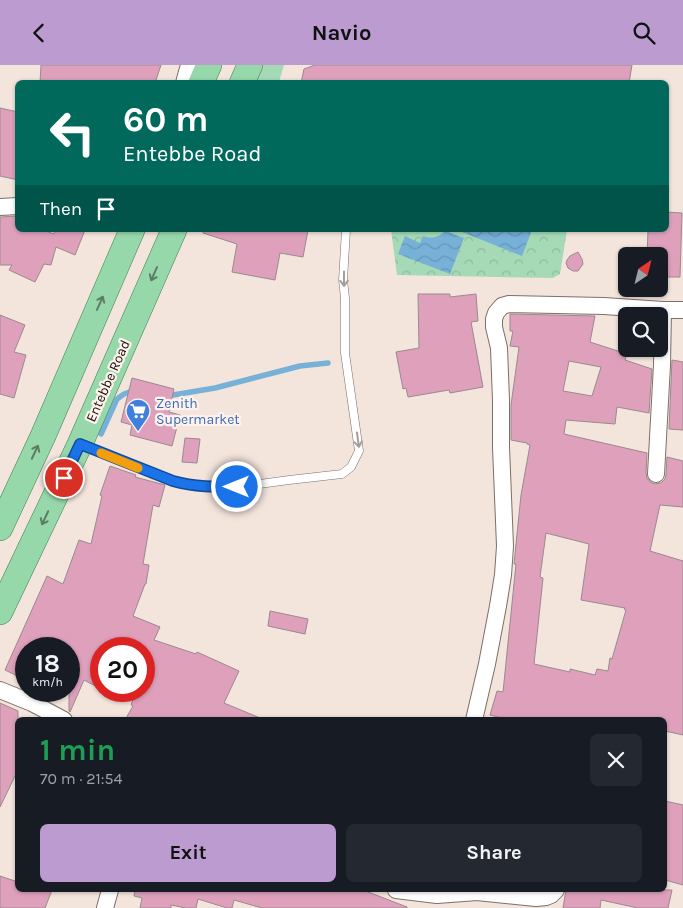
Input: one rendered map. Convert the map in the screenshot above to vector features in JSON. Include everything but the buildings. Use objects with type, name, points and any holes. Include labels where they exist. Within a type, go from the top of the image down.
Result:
[{"type":"main road","points":[[202,80],[209,65]]},
{"type":"main road","points":[[243,80],[250,65]]},
{"type":"main road","points":[[0,528],[43,436],[131,232]]},
{"type":"main road","name":"Entebbe Road","points":[[0,612],[80,444],[173,232]]},
{"type":"street","points":[[185,80],[189,65]]},
{"type":"street","points":[[0,207],[15,206]]},
{"type":"street","points":[[475,717],[498,606],[505,546],[499,348],[494,327],[496,313],[502,306],[509,304],[619,307]]},
{"type":"street","points":[[668,310],[683,310]]},
{"type":"street","points":[[656,474],[662,357]]},
{"type":"street","points":[[0,690],[32,703],[58,717]]},
{"type":"street","points":[[105,908],[109,892]]},
{"type":"street","points":[[424,892],[477,892],[507,901],[546,897],[554,892]]},
{"type":"lane","points":[[80,444],[173,481],[206,487],[237,487],[342,474],[351,467],[359,451],[345,353],[345,298],[343,280],[346,232]]},
{"type":"green space","points":[[263,65],[284,65],[280,80],[257,80]]},
{"type":"green space","points":[[391,232],[567,232],[560,274],[553,278],[397,275]]},
{"type":"water","points":[[448,232],[464,238],[450,274],[398,254],[405,236],[420,243],[423,236],[435,237]]},
{"type":"water","points":[[462,232],[531,232],[522,256]]},
{"type":"waterway","points":[[173,395],[215,388],[300,366],[328,363]]},
{"type":"waterway","points":[[101,434],[117,399],[132,391]]},
{"type":"slow traffic","points":[[101,453],[138,468]]},
{"type":"place","name":"Zenith Supermarket","points":[[138,432]]},
{"type":"route","points":[[64,478],[80,444],[173,481],[206,487],[237,487]]}]
